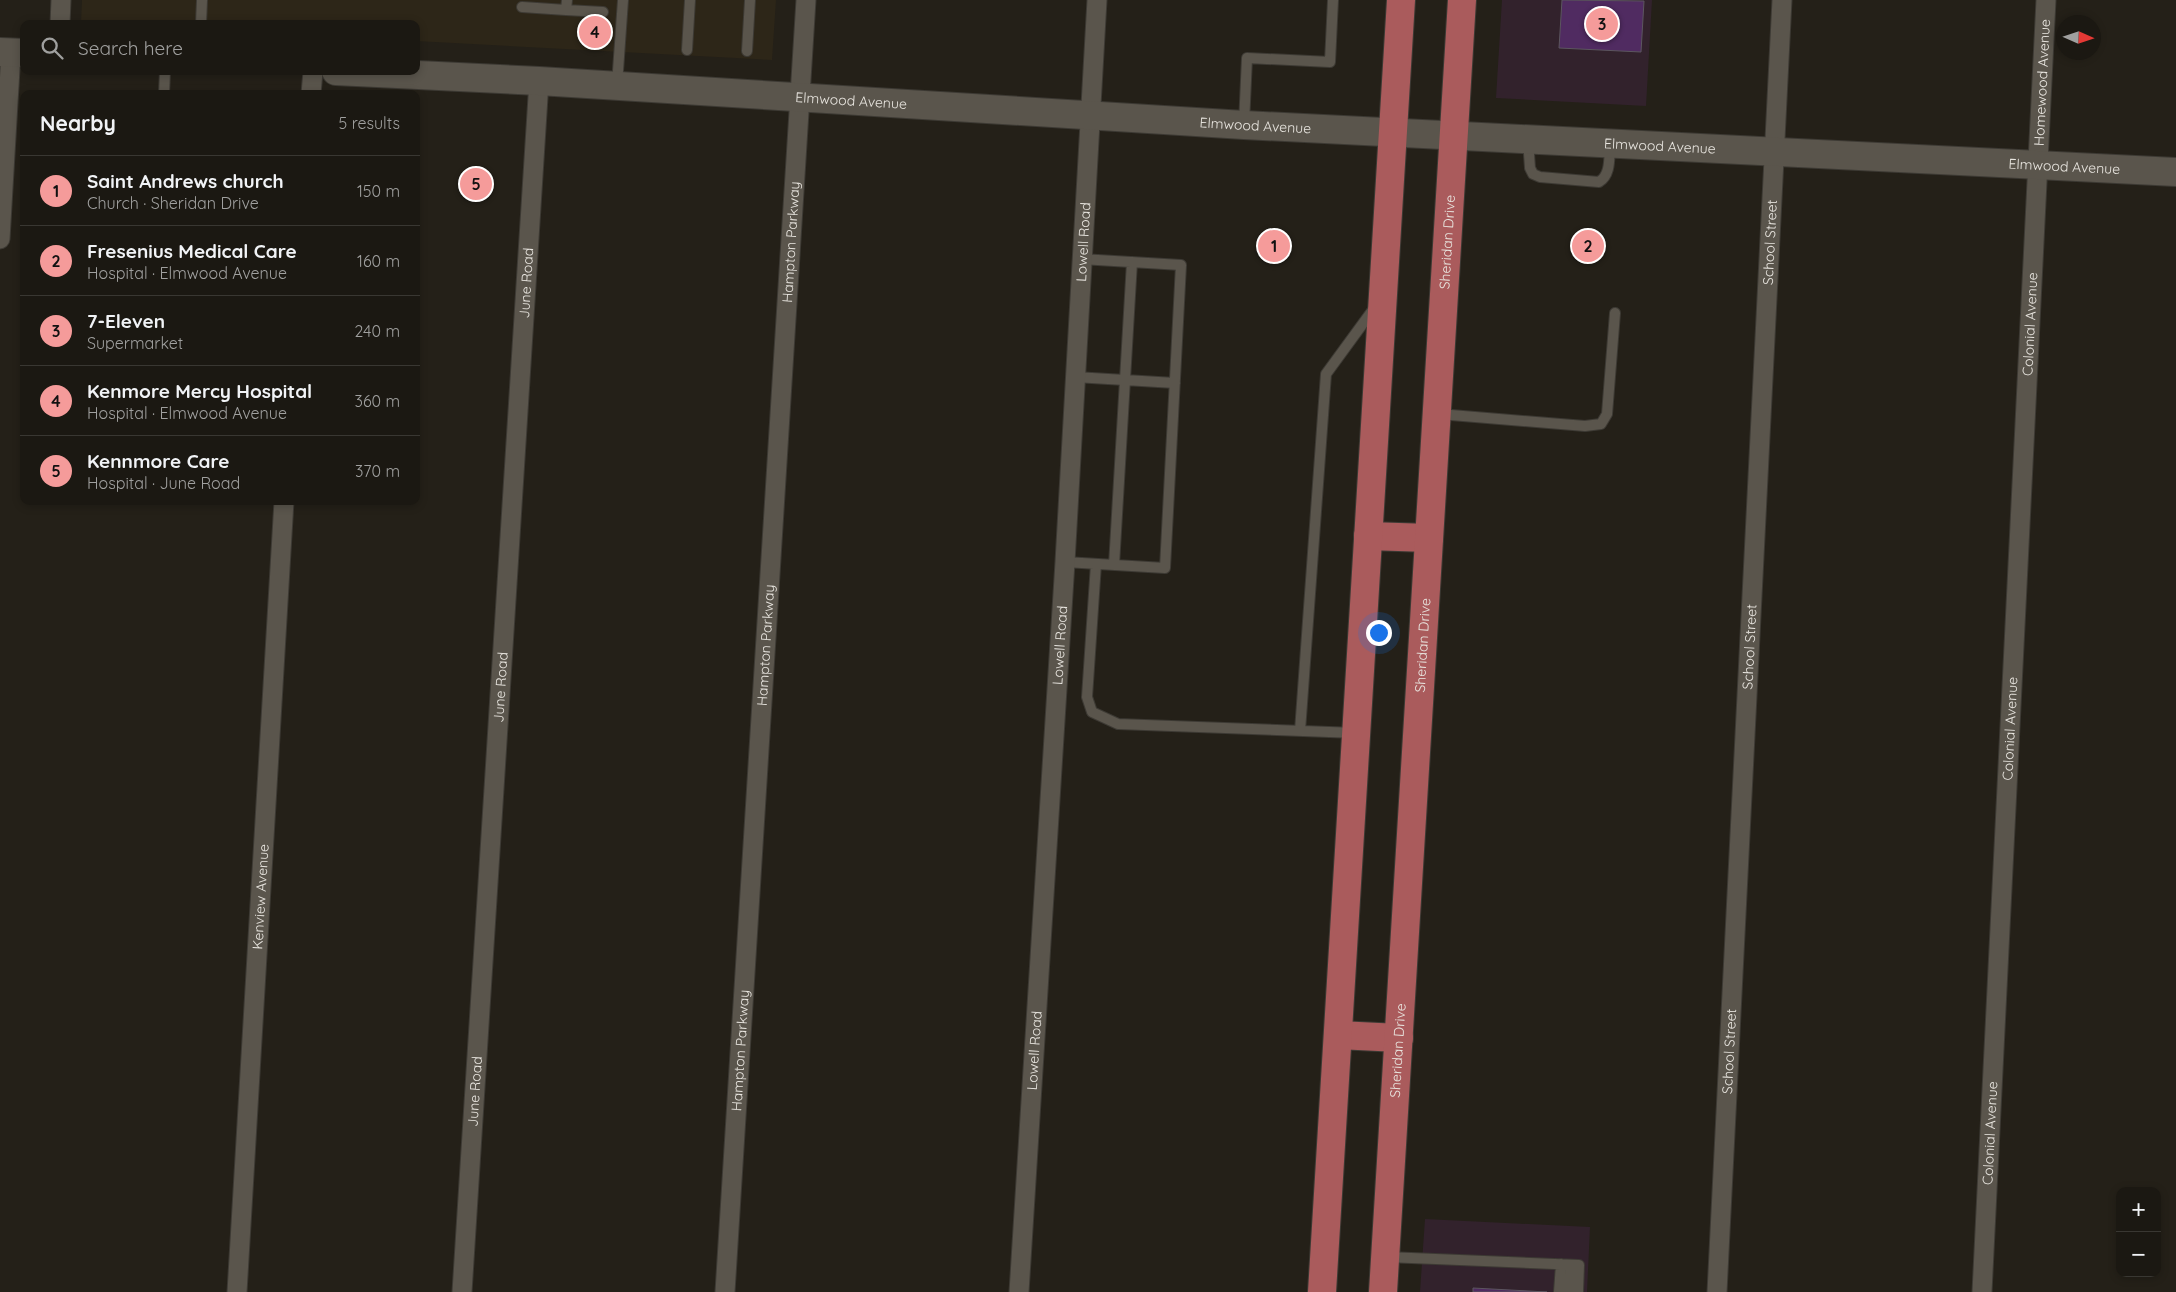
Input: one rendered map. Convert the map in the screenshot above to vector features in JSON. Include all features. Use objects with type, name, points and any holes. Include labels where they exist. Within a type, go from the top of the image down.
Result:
[{"type":"main road","points":[[1322,1292],[1401,0]]},
{"type":"main road","name":"Sheridan Drive","points":[[1383,1292],[1462,0]]},
{"type":"main road","points":[[1368,536],[1429,538]]},
{"type":"main road","points":[[1338,1035],[1399,1038]]},
{"type":"street","points":[[60,20],[61,0]]},
{"type":"street","name":"Hampton Parkway","points":[[725,1292],[806,0]]},
{"type":"street","name":"Lowell Road","points":[[1019,1292],[1065,562],[1097,0]]},
{"type":"street","name":"School Street","points":[[1717,1292],[1782,0]]},
{"type":"street","name":"Homewood Avenue","points":[[2038,165],[2046,0]]},
{"type":"street","points":[[0,239],[12,52]]},
{"type":"street","points":[[311,90],[313,75]]},
{"type":"street","name":"Elmwood Avenue","points":[[417,75],[1244,125],[2176,172]]},
{"type":"street","name":"June Road","points":[[462,1292],[539,81]]},
{"type":"street","name":"Colonial Avenue","points":[[1982,1292],[2038,165]]},
{"type":"street","name":"Kenview Avenue","points":[[237,1292],[284,505]]},
{"type":"lane","points":[[201,20],[202,0]]},
{"type":"lane","points":[[617,86],[623,0]]},
{"type":"lane","points":[[687,50],[690,0]]},
{"type":"lane","points":[[747,50],[750,0]]},
{"type":"lane","points":[[1244,125],[1247,58],[1330,62],[1333,0]]},
{"type":"lane","points":[[522,8],[567,5],[602,12]]},
{"type":"lane","points":[[164,90],[165,75]]},
{"type":"lane","points":[[1528,140],[1530,168],[1533,174],[1540,177],[1599,182],[1605,179],[1608,173],[1610,144]]},
{"type":"lane","points":[[1065,562],[1165,568],[1175,383],[1181,265],[1081,259]]},
{"type":"lane","points":[[1114,565],[1132,262]]},
{"type":"lane","points":[[1300,731],[1326,374],[1383,296]]},
{"type":"lane","points":[[1437,414],[1585,426],[1602,424],[1607,414],[1615,313]]},
{"type":"lane","points":[[1075,378],[1175,383]]},
{"type":"lane","points":[[1096,564],[1087,697],[1092,712],[1118,724],[1356,733]]},
{"type":"lane","points":[[1386,1257],[1570,1265]]},
{"type":"lane","points":[[1559,1292],[1570,1265]]},
{"type":"lane","points":[[1569,1292],[1570,1265]]},
{"type":"lane","points":[[1570,1265],[1578,1292]]},
{"type":"shaded area","points":[[82,0],[776,0],[772,60],[420,41],[420,20],[81,20]]},
{"type":"shaded area","points":[[1502,0],[1652,0],[1646,106],[1496,98]]},
{"type":"shaded area","points":[[1425,1219],[1590,1227],[1587,1292],[1420,1292]]},
{"type":"building","points":[[1562,0],[1644,1],[1641,52],[1559,48]]},
{"type":"building","points":[[1473,1288],[1547,1292],[1473,1292]]},
{"type":"place","name":"7-Eleven","points":[[1602,24]]},
{"type":"place","name":"Kenmore Mercy Hospital","points":[[595,32]]},
{"type":"place","name":"Kennmore Care","points":[[476,184]]},
{"type":"place","name":"Saint Andrews church","points":[[1274,246]]},
{"type":"place","name":"Fresenius Medical Care","points":[[1588,246]]}]
